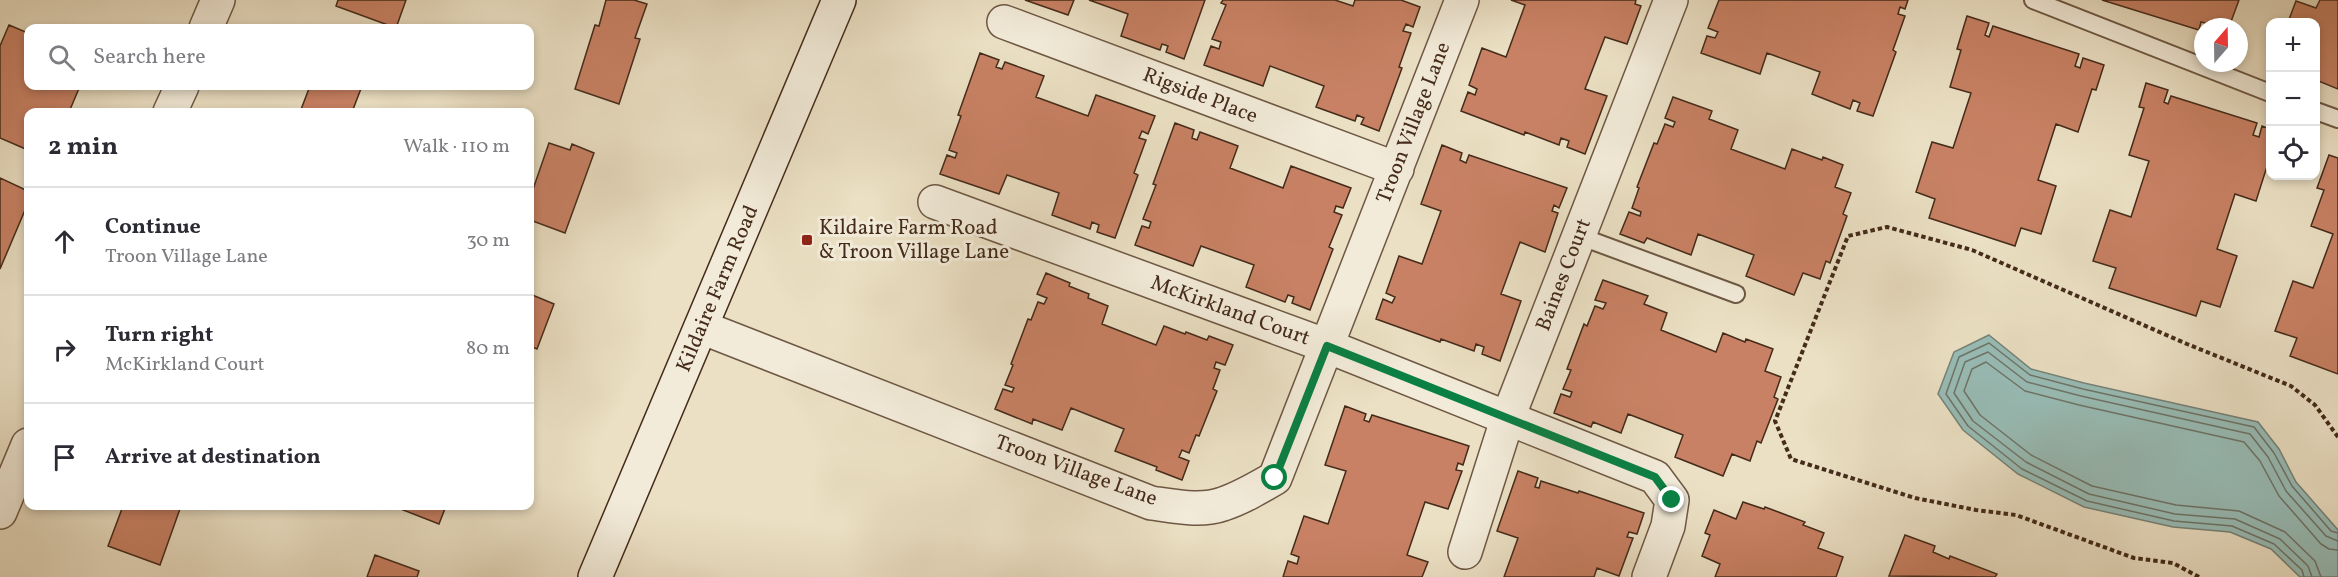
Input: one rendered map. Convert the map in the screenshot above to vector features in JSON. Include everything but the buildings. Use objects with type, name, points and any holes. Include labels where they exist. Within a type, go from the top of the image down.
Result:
[{"type":"street","points":[[208,24],[219,0]]},
{"type":"street","name":"Kildaire Farm Road","points":[[594,577],[839,0]]},
{"type":"street","name":"Troon Village Lane","points":[[701,327],[1151,503],[1189,508],[1221,505],[1275,478],[1462,0]]},
{"type":"street","name":"Baines Court","points":[[1465,552],[1507,420],[1671,0]]},
{"type":"street","name":"Rigside Place","points":[[1004,22],[1396,169]]},
{"type":"street","points":[[173,108],[180,90]]},
{"type":"street","name":"McKirkland Court","points":[[935,202],[1327,346],[1507,420],[1655,477],[1672,500],[1668,526],[1649,577]]},
{"type":"street","points":[[0,512],[24,455]]},
{"type":"lane","points":[[2033,0],[2266,91]]},
{"type":"lane","points":[[2320,112],[2338,119]]},
{"type":"lane","points":[[1579,236],[1736,294]]},
{"type":"path","points":[[2199,577],[2173,563],[2134,558],[2016,515],[1915,498],[1791,459],[1774,421],[1848,236],[1887,227],[1972,250],[2187,344],[2291,386],[2315,405],[2338,437]]},
{"type":"water","points":[[1989,335],[2031,369],[2258,422],[2279,449],[2296,482],[2338,530],[2338,577],[2300,577],[2271,549],[2230,532],[2173,527],[2084,507],[2018,474],[1963,430],[1938,394],[1954,352]]},
{"type":"place","name":"Kildaire Farm Road & Troon Village Lane","points":[[807,240]]},
{"type":"route","points":[[1275,478],[1327,346],[1507,420],[1655,477],[1672,500]]}]
